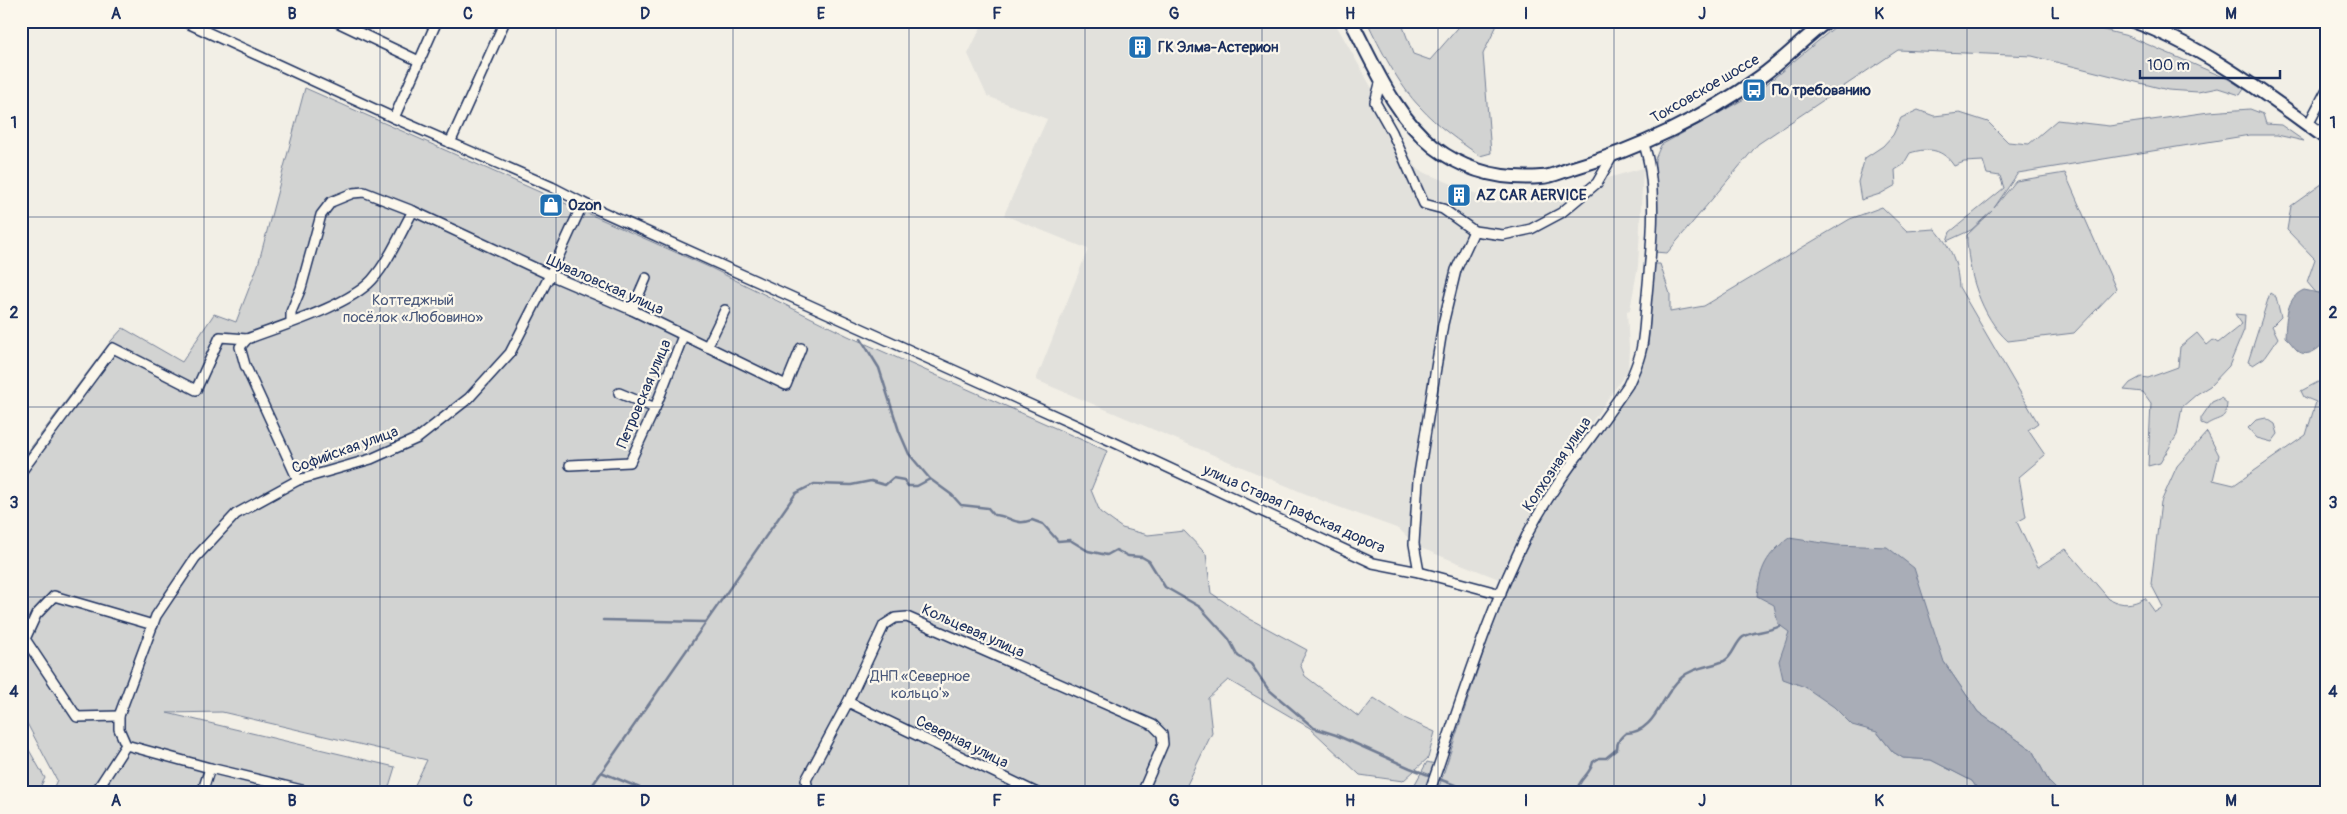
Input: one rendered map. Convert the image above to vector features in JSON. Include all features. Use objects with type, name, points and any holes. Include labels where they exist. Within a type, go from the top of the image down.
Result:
[{"type":"main road","name":"Токсовское шоссе","points":[[1351,21],[1381,80],[1412,126],[1433,146],[1452,160],[1480,173],[1510,178],[1543,177],[1613,155],[1702,113],[1760,77],[1827,21]]},
{"type":"main road","points":[[2133,21],[2202,52],[2326,138]]},
{"type":"street","name":"улица Старая Графская дорога","points":[[184,21],[394,118],[552,187],[583,203],[1111,441],[1373,563],[1419,572],[1501,594]]},
{"type":"street","points":[[335,21],[419,61]]},
{"type":"street","points":[[394,118],[437,21]]},
{"type":"street","points":[[450,143],[505,21]]},
{"type":"street","points":[[1381,80],[1375,102],[1392,132],[1424,204],[1443,209],[1474,231],[1504,235],[1532,229],[1561,213],[1597,182],[1613,155]]},
{"type":"street","points":[[2308,126],[2326,91]]},
{"type":"street","name":"Колхозная улица","points":[[1430,789],[1501,594],[1528,533],[1553,492],[1628,385],[1642,346],[1650,264],[1652,180],[1649,159],[1643,142]]},
{"type":"street","name":"Шуваловская улица","points":[[291,322],[291,312],[302,288],[321,215],[331,202],[353,193],[364,192],[413,211],[550,275],[632,310],[786,385],[801,348]]},
{"type":"street","name":"Софийская улица","points":[[120,716],[156,616],[195,558],[236,514],[298,480],[371,459],[418,438],[444,420],[475,392],[510,353],[550,275],[583,203]]},
{"type":"street","points":[[298,480],[244,365],[240,347],[248,339],[338,302],[364,288],[381,268],[413,211]]},
{"type":"street","points":[[1419,572],[1414,544],[1418,480],[1441,334],[1456,270],[1474,231]]},
{"type":"street","points":[[632,310],[646,278]]},
{"type":"street","points":[[707,347],[725,310]]},
{"type":"street","name":"Петровская улица","points":[[570,465],[630,462],[655,408],[683,336]]},
{"type":"street","points":[[21,472],[113,348],[196,390],[220,337],[248,339]]},
{"type":"street","points":[[619,393],[655,408]]},
{"type":"street","points":[[126,745],[119,729],[120,716],[77,717],[25,639],[36,615],[54,596],[153,625]]},
{"type":"street","name":"Кольцевая улица","points":[[809,793],[806,780],[848,702],[884,625],[895,618],[907,617],[1153,725],[1162,734],[1163,744],[1142,793]]},
{"type":"street","name":"Северная улица","points":[[848,702],[1037,793]]},
{"type":"street","points":[[126,745],[285,790],[314,793]]},
{"type":"street","points":[[95,793],[126,745]]},
{"type":"street","points":[[202,793],[210,768]]},
{"type":"shaded area","points":[[984,21],[1334,21],[1418,170],[1491,200],[1510,203],[1546,199],[1573,188],[1643,168],[1638,266],[1630,310],[1627,311],[1628,370],[1585,432],[1574,442],[1530,517],[1499,579],[1418,547],[1399,529],[1325,502],[1036,380],[1088,249],[1004,215],[1047,119],[987,96],[968,54]]},
{"type":"shaded area","points":[[2304,290],[2319,293],[2326,299],[2326,340],[2316,350],[2308,353],[2300,352],[2285,337],[2290,303],[2298,293]]},
{"type":"shaded area","points":[[1789,538],[1836,545],[1887,547],[1914,568],[1944,662],[1978,712],[2032,750],[2049,782],[2060,793],[1980,793],[1972,781],[1931,760],[1903,758],[1893,752],[1877,732],[1852,725],[1834,707],[1805,687],[1783,679],[1779,661],[1789,632],[1778,624],[1774,605],[1757,596],[1762,570],[1775,550]]},
{"type":"green space","points":[[1367,21],[1401,21],[1413,54],[1430,60],[1464,21],[1499,21],[1483,54],[1491,153],[1480,156],[1441,127],[1412,99],[1384,54]]},
{"type":"green space","points":[[1842,21],[2067,21],[2128,36],[2228,79],[2244,89],[2240,95],[2218,88],[2198,92],[2168,90],[2032,56],[1898,50],[1758,144],[1667,253],[1654,252],[1655,159],[1661,145],[1757,92]]},
{"type":"green space","points":[[305,88],[711,268],[848,336],[1107,451],[1091,490],[1100,512],[1122,528],[1148,535],[1184,531],[1206,554],[1211,593],[1250,619],[1307,650],[1300,664],[1305,676],[1359,717],[1374,698],[1404,718],[1435,732],[1428,758],[1403,781],[1360,775],[1310,728],[1228,680],[1208,698],[1212,733],[1183,793],[411,793],[427,760],[222,712],[167,713],[395,767],[387,793],[51,793],[57,780],[21,712],[21,461],[111,341],[123,328],[182,362],[214,314],[236,322],[258,265]]},
{"type":"green space","points":[[2250,109],[2263,114],[2266,124],[2281,125],[2304,141],[2277,135],[2250,135],[2018,173],[1994,208],[2016,181],[2065,173],[2116,289],[2074,333],[2008,341],[1998,331],[1977,292],[1970,263],[1967,235],[1992,211],[1971,230],[1947,241],[1950,232],[2004,188],[2000,176],[1987,174],[1983,161],[1964,162],[1954,166],[1945,156],[1935,151],[1923,150],[1910,153],[1903,165],[1895,170],[1896,185],[1880,194],[1861,200],[1858,182],[1865,158],[1883,146],[1893,135],[1901,118],[1918,110],[1934,116],[1960,113],[1988,122],[2008,142],[2029,144],[2057,120],[2109,126],[2209,112]]},
{"type":"green space","points":[[2326,181],[2326,296],[2318,295],[2307,282],[2315,259],[2287,230],[2291,206]]},
{"type":"green space","points":[[1882,207],[1907,231],[1935,229],[1941,236],[1953,256],[1959,287],[2038,423],[2028,430],[2045,455],[2019,477],[2026,517],[2017,522],[2038,567],[2066,549],[2109,599],[2119,603],[2127,604],[2145,598],[2155,612],[2163,607],[2151,584],[2161,502],[2177,466],[2207,432],[2219,455],[2213,480],[2234,485],[2306,435],[2316,402],[2304,397],[2301,391],[2318,382],[2326,382],[2326,793],[2060,793],[2049,782],[2032,750],[1978,712],[1944,662],[1877,732],[1893,752],[1903,758],[1931,760],[1972,781],[1980,793],[1437,793],[1491,629],[1531,537],[1557,492],[1635,382],[1648,347],[1654,264],[1660,264],[1670,294],[1670,312],[1704,306],[1850,219]]},
{"type":"green space","points":[[2270,293],[2276,297],[2281,317],[2272,326],[2278,338],[2264,358],[2253,365],[2248,362]]},
{"type":"green space","points":[[2235,314],[2245,315],[2244,330],[2229,366],[2210,386],[2182,407],[2177,435],[2160,463],[2148,466],[2151,403],[2143,392],[2124,390],[2130,383],[2141,377],[2148,378],[2178,367],[2180,347],[2197,333],[2207,345],[2213,340],[2218,343],[2242,324]]},
{"type":"green space","points":[[2221,398],[2227,403],[2223,416],[2206,425],[2201,423],[2201,418],[2212,402]]},
{"type":"green space","points":[[2266,418],[2275,424],[2278,434],[2272,442],[2257,438],[2248,428],[2256,420]]},
{"type":"green space","points":[[21,736],[45,778],[37,793],[21,793]]},
{"type":"green space","points":[[1427,762],[1435,764],[1424,793],[1410,793]]},
{"type":"waterway","points":[[861,339],[879,368],[899,431],[909,454],[930,479]]},
{"type":"waterway","points":[[587,793],[796,493],[814,484],[851,485],[871,481],[885,485],[893,478],[904,480],[908,486],[917,486],[930,479],[952,495],[961,505],[988,508],[994,515],[1016,521],[1026,522],[1032,520],[1043,524],[1058,541],[1070,540],[1088,551],[1107,555],[1116,550],[1128,556],[1142,557],[1149,561],[1165,587],[1200,607],[1229,639],[1238,656],[1251,664],[1268,689],[1314,728],[1336,735],[1410,768],[1476,793]]},
{"type":"waterway","points":[[603,620],[706,622]]},
{"type":"waterway","points":[[1576,793],[1577,788],[1592,767],[1593,762],[1599,758],[1606,758],[1617,749],[1619,740],[1626,733],[1644,727],[1681,678],[1696,669],[1724,661],[1743,637],[1780,626]]},
{"type":"waterway","points":[[601,772],[652,793]]},
{"type":"place","name":"ГК Элма-Астерион","points":[[1140,47]]},
{"type":"place","name":"По требованию","points":[[1754,90]]},
{"type":"place","name":"AZ CAR AERVICE","points":[[1459,195]]},
{"type":"place","name":"Ozon","points":[[551,205]]},
{"type":"park label","name":"Коттеджный посёлок «Любовино»","points":[[413,308]]},
{"type":"park label","name":"ДНП «Северное кольцо'»","points":[[920,684]]}]
